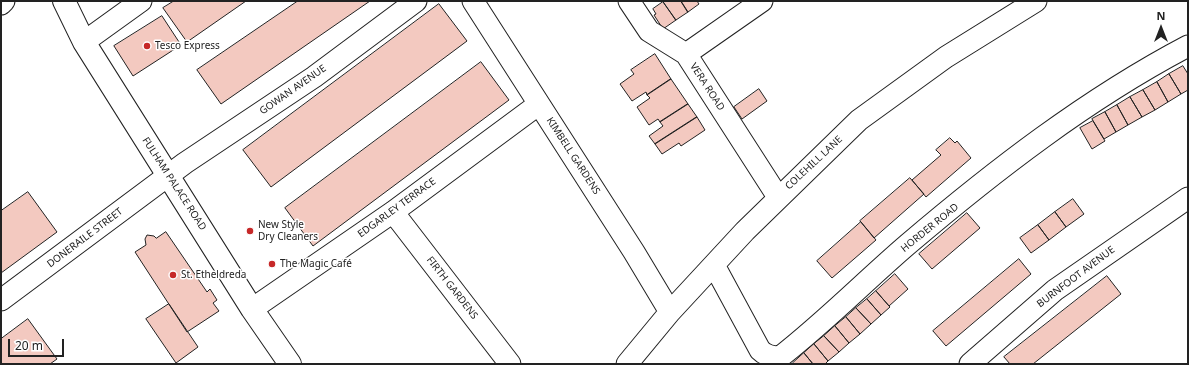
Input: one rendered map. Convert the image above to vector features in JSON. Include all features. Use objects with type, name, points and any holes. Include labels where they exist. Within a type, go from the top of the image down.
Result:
[{"type":"main road","name":"FULHAM PALACE ROAD","points":[[64,1],[84,42],[252,310],[288,363]]},
{"type":"street","points":[[1,4],[4,1]]},
{"type":"street","points":[[84,42],[141,1]]},
{"type":"street","name":"GOWAN AVENUE","points":[[168,176],[314,77],[416,1]]},
{"type":"street","name":"KIMBELL GARDENS","points":[[473,1],[634,252],[670,312]]},
{"type":"street","points":[[629,1],[649,31],[686,54]]},
{"type":"street","name":"VERA ROAD","points":[[762,1],[686,54],[778,198]]},
{"type":"street","name":"COLEHILL LANE","points":[[639,359],[670,312],[778,198],[859,120],[946,57],[1036,1]]},
{"type":"street","name":"HORDER ROAD","points":[[714,265],[760,350],[764,354],[772,357],[780,357],[830,315],[909,244],[1021,154],[1109,94],[1164,59],[1188,46]]},
{"type":"street","name":"EDGARLEY TERRACE","points":[[252,310],[392,212],[539,104]]},
{"type":"street","name":"DONERAILE STREET","points":[[1,300],[168,176]]},
{"type":"street","name":"BURNFOOT AVENUE","points":[[970,364],[1055,290],[1188,198]]},
{"type":"street","name":"FIRTH GARDENS","points":[[392,212],[510,364]]},
{"type":"building","points":[[174,1],[246,1],[187,42],[163,8]]},
{"type":"building","points":[[298,1],[370,1],[221,104],[197,70]]},
{"type":"building","points":[[663,1],[681,1],[688,12],[676,20]]},
{"type":"building","points":[[681,1],[697,1],[699,4],[688,12]]},
{"type":"building","points":[[663,2],[676,20],[663,29],[654,15],[656,14],[653,9]]},
{"type":"building","points":[[439,4],[467,41],[271,187],[243,150]]},
{"type":"building","name":"Tesco Express","points":[[162,16],[181,45],[133,76],[114,46]]},
{"type":"building","points":[[655,54],[671,79],[647,95],[646,92],[632,101],[620,84],[634,74],[631,70]]},
{"type":"building","points":[[481,62],[509,100],[313,246],[285,208]]},
{"type":"building","points":[[1183,66],[1188,74],[1188,90],[1181,94],[1169,74]]},
{"type":"building","points":[[1169,74],[1181,94],[1168,102],[1157,82]]},
{"type":"building","points":[[671,79],[688,104],[660,122],[658,119],[649,125],[637,107],[650,98],[647,95]]},
{"type":"building","points":[[1157,82],[1168,102],[1155,110],[1143,90]]},
{"type":"building","points":[[759,89],[767,101],[742,119],[734,107]]},
{"type":"building","points":[[1143,90],[1155,110],[1142,117],[1130,97]]},
{"type":"building","points":[[1130,97],[1142,117],[1128,125],[1117,105]]},
{"type":"building","points":[[688,104],[697,117],[655,144],[649,136],[663,126],[660,122]]},
{"type":"building","points":[[1117,105],[1128,125],[1116,132],[1105,112]]},
{"type":"building","points":[[1105,112],[1116,132],[1104,139],[1092,119]]},
{"type":"building","points":[[697,117],[705,130],[681,146],[679,143],[662,154],[655,144]]},
{"type":"building","points":[[1093,121],[1105,141],[1092,149],[1080,128]]},
{"type":"building","points":[[950,138],[955,143],[957,141],[971,158],[926,197],[912,180],[941,155],[936,150]]},
{"type":"building","points":[[910,178],[924,194],[874,238],[860,221]]},
{"type":"building","points":[[28,192],[57,232],[1,273],[1,211]]},
{"type":"building","points":[[1073,199],[1084,214],[1066,227],[1055,212]]},
{"type":"building","points":[[1055,212],[1066,227],[1049,240],[1038,225]]},
{"type":"building","points":[[967,213],[980,228],[932,269],[919,254]]},
{"type":"building","points":[[861,222],[876,240],[832,278],[817,261]]},
{"type":"building","points":[[1038,225],[1049,240],[1031,253],[1020,238]]},
{"type":"building","name":"St. Etheldreda","points":[[166,232],[207,292],[210,289],[217,300],[213,303],[219,311],[187,332],[135,252],[146,245],[145,239],[147,235],[154,236],[156,238]]},
{"type":"building","points":[[1019,259],[1031,274],[946,346],[933,331]]},
{"type":"building","points":[[895,274],[908,289],[889,306],[876,291]]},
{"type":"building","points":[[1107,276],[1121,294],[1033,364],[1010,364],[1004,357]]},
{"type":"building","points":[[876,291],[890,307],[881,315],[867,299]]},
{"type":"building","points":[[867,299],[881,315],[871,324],[856,308]]},
{"type":"building","points":[[169,304],[198,347],[176,363],[146,319]]},
{"type":"building","points":[[856,308],[871,324],[860,334],[846,317]]},
{"type":"building","points":[[846,317],[860,334],[849,343],[835,326]]},
{"type":"building","points":[[28,319],[57,359],[50,364],[1,364],[1,339]]},
{"type":"building","points":[[835,326],[849,343],[839,352],[824,336]]},
{"type":"building","points":[[824,336],[839,352],[828,361],[814,344]]},
{"type":"building","points":[[814,344],[828,361],[825,364],[813,364],[804,353]]},
{"type":"building","points":[[804,353],[813,364],[793,363]]},
{"type":"place","name":"Tesco Express","points":[[147,46]]},
{"type":"place","name":"New Style Dry Cleaners","points":[[250,231]]},
{"type":"place","name":"The Magic Café","points":[[272,264]]},
{"type":"place","name":"St. Etheldreda","points":[[173,275]]}]
